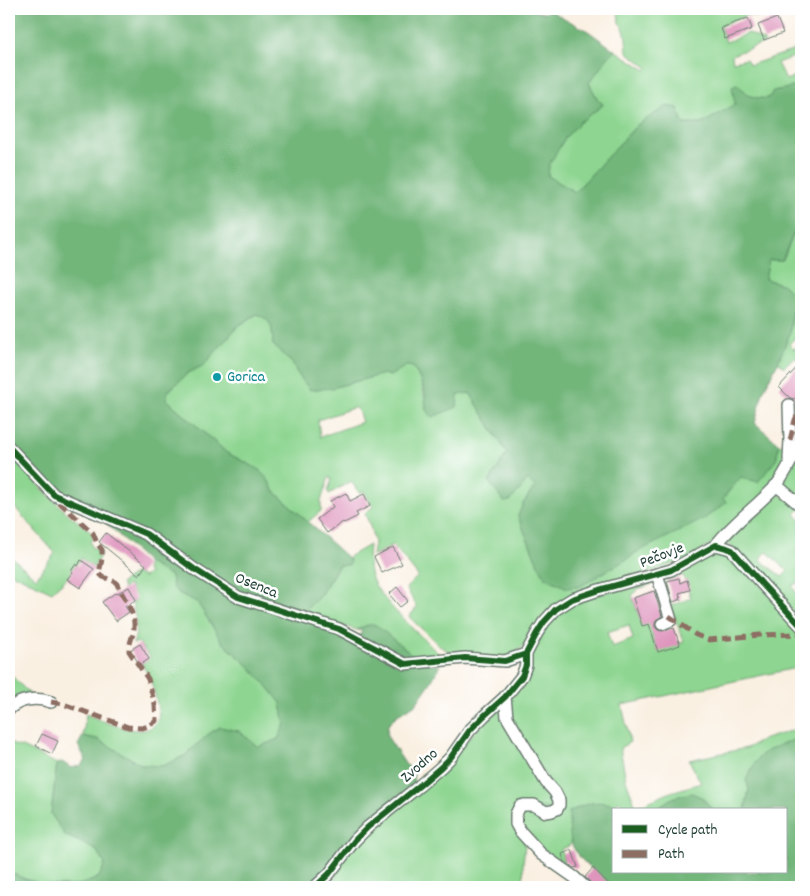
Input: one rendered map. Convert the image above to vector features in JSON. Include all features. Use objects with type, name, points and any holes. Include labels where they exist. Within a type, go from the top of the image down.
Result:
[{"type":"street","points":[[799,9],[801,16]]},
{"type":"street","points":[[789,405],[789,464]]},
{"type":"street","name":"Pečovje","points":[[526,654],[544,622],[556,609],[572,599],[671,570],[716,545],[726,532],[775,486],[801,443]]},
{"type":"street","name":"Osenca","points":[[9,447],[54,495],[146,534],[194,569],[238,596],[339,629],[405,664],[465,658],[505,661],[526,654]]},
{"type":"street","points":[[775,486],[801,506]]},
{"type":"street","points":[[716,545],[732,550],[801,626]]},
{"type":"street","points":[[657,574],[671,620],[662,624]]},
{"type":"street","name":"Zvodno","points":[[315,887],[329,874],[368,826],[420,786],[441,767],[451,757],[470,730],[506,697],[522,676],[526,665],[526,654]]},
{"type":"street","points":[[506,697],[507,717],[559,800],[557,809],[552,812],[546,812],[534,805],[520,806],[516,814],[516,824],[541,854],[585,887]]},
{"type":"street","points":[[9,709],[13,705],[26,700],[42,699],[51,702]]},
{"type":"green space","points":[[9,9],[531,9],[545,13],[549,10],[588,31],[616,51],[609,56],[589,83],[598,100],[603,105],[580,122],[565,138],[549,165],[548,176],[575,192],[637,125],[667,106],[678,108],[683,124],[702,124],[735,104],[732,86],[737,84],[748,94],[759,98],[769,98],[773,91],[793,87],[801,92],[801,216],[782,260],[769,260],[765,279],[784,285],[794,295],[790,333],[763,392],[755,423],[779,444],[776,460],[758,482],[741,477],[723,498],[726,503],[704,519],[635,553],[579,587],[567,588],[545,577],[538,564],[518,516],[523,504],[535,486],[528,480],[510,501],[504,502],[489,482],[507,453],[470,393],[458,395],[457,407],[432,417],[426,410],[425,392],[420,379],[413,367],[406,366],[390,376],[383,374],[332,388],[310,390],[297,373],[293,364],[273,345],[272,330],[269,322],[256,314],[237,327],[204,365],[188,373],[168,391],[166,399],[227,453],[260,470],[274,491],[350,560],[349,565],[339,565],[319,597],[302,614],[360,637],[362,631],[357,630],[368,625],[376,625],[421,662],[440,666],[416,704],[396,716],[388,725],[387,736],[406,765],[415,770],[413,779],[417,785],[313,887],[9,887],[9,870],[21,878],[62,886],[81,884],[99,877],[105,864],[96,850],[65,835],[51,814],[57,764],[62,762],[71,768],[80,766],[86,760],[78,745],[83,736],[97,739],[142,765],[163,766],[184,756],[210,733],[220,727],[239,731],[258,747],[278,739],[285,724],[281,703],[248,665],[223,643],[197,602],[180,594],[173,588],[171,576],[148,563],[102,519],[62,497],[9,442]]},
{"type":"green space","points":[[618,9],[778,9],[758,17],[748,15],[720,26],[726,42],[749,33],[764,41],[764,43],[732,55],[733,62],[746,59],[750,65],[801,48],[801,54],[777,63],[786,80],[801,73],[801,92],[793,87],[773,91],[769,98],[759,98],[748,94],[737,84],[732,86],[736,104],[702,124],[683,124],[678,108],[637,125],[575,192],[548,176],[549,165],[564,138],[580,122],[603,105],[598,100],[589,83],[609,56],[616,51],[646,70],[648,68],[627,52],[625,32],[619,23]]},
{"type":"green space","points":[[801,216],[801,338],[798,335],[789,344],[794,349],[801,343],[801,356],[798,360],[794,357],[784,367],[778,362],[790,333],[794,295],[784,285],[765,279],[769,260],[783,260]]},
{"type":"green space","points":[[257,314],[267,319],[271,326],[273,345],[293,364],[297,373],[332,388],[383,374],[390,376],[406,365],[413,367],[419,378],[424,392],[426,410],[458,395],[470,393],[507,453],[510,501],[528,480],[536,486],[523,504],[518,516],[545,577],[629,558],[648,546],[704,518],[726,503],[723,499],[741,476],[776,460],[779,444],[788,446],[786,461],[775,482],[714,542],[688,559],[565,600],[526,644],[514,654],[501,658],[454,654],[441,647],[409,617],[417,607],[406,588],[418,576],[393,545],[372,556],[374,542],[365,513],[373,507],[364,491],[359,493],[351,481],[329,494],[328,491],[332,479],[329,477],[321,501],[321,511],[308,522],[274,491],[268,480],[251,465],[227,453],[166,399],[168,392],[188,373],[204,365],[237,327]],"holes":[[[357,408],[362,422],[320,437],[318,420]]]},
{"type":"green space","points":[[801,450],[801,503],[781,485]]},
{"type":"green space","points":[[9,451],[50,497],[91,532],[94,536],[90,542],[93,549],[98,545],[101,553],[94,568],[81,558],[67,578],[52,592],[11,573],[9,575],[9,555],[36,578],[55,553],[9,501]]},
{"type":"green space","points":[[777,493],[801,508],[795,514],[801,521],[801,581],[792,586],[801,601],[801,620],[726,541],[727,534]],"holes":[[[767,552],[788,571],[782,577],[762,561],[761,557]]]},
{"type":"green space","points":[[369,545],[369,568],[375,585],[399,615],[438,653],[438,657],[421,662],[367,625],[357,630],[302,614],[319,597],[339,565],[350,560],[348,557]]},
{"type":"green space","points":[[714,550],[731,552],[801,630],[801,667],[622,705],[630,742],[620,748],[626,780],[636,807],[671,792],[701,783],[689,760],[747,748],[765,739],[801,728],[801,738],[791,741],[746,780],[749,789],[745,808],[711,808],[702,797],[660,806],[660,808],[628,808],[619,801],[614,805],[591,803],[569,812],[572,843],[561,849],[565,869],[541,850],[520,827],[521,810],[532,807],[563,805],[508,714],[508,700],[531,651],[556,613],[576,601],[650,580],[654,583],[638,589],[632,596],[642,625],[659,621],[662,630],[652,634],[657,650],[684,642],[670,606],[691,598],[683,575],[665,580],[664,577]],"holes":[[[629,625],[633,639],[612,647],[607,632]]]},
{"type":"green space","points":[[148,563],[171,576],[173,588],[180,594],[197,602],[223,643],[248,665],[281,703],[285,724],[278,739],[258,747],[239,731],[210,733],[184,756],[163,766],[142,765],[97,739],[83,736],[86,714],[113,725],[136,730],[145,730],[153,726],[158,719],[159,714],[154,690],[141,663],[150,657],[138,642],[133,644],[136,624],[132,603],[137,598],[128,585],[123,589],[121,583],[136,573],[144,577],[149,573],[146,569]]},
{"type":"green space","points":[[9,673],[32,696],[9,705]]},
{"type":"green space","points":[[504,702],[555,804],[549,808],[516,807],[525,844],[523,865],[524,887],[335,887],[336,868],[355,844],[464,743]]},
{"type":"green space","points":[[801,738],[801,781],[796,797],[801,803],[801,887],[609,887],[584,862],[573,847],[570,834],[569,812],[599,802],[623,808],[612,808],[612,874],[788,874],[788,808],[745,808],[749,789],[746,780],[756,762],[764,753],[782,744]]},
{"type":"green space","points":[[9,740],[14,745],[57,764],[51,814],[65,835],[96,849],[105,864],[99,877],[73,886],[62,886],[21,878],[9,870]]},
{"type":"green space","points":[[692,793],[701,797],[711,808],[660,808],[669,800]]},
{"type":"building","points":[[748,18],[752,29],[725,39],[721,28]]},
{"type":"building","points":[[777,18],[783,33],[764,40],[758,25]]},
{"type":"building","points":[[801,363],[801,392],[794,399],[790,398],[779,387]]},
{"type":"building","points":[[346,493],[350,501],[364,494],[370,506],[356,513],[358,516],[343,522],[327,533],[317,519],[333,507],[330,501]]},
{"type":"building","points":[[106,533],[146,565],[139,575],[99,542]]},
{"type":"building","points":[[393,547],[402,564],[382,573],[374,557]]},
{"type":"building","points":[[81,560],[94,569],[80,588],[67,579],[73,572],[71,571],[76,564],[78,566]]},
{"type":"building","points":[[679,578],[680,583],[687,580],[690,590],[679,593],[681,599],[673,602],[667,581]]},
{"type":"building","points":[[129,587],[136,600],[125,606],[129,612],[116,621],[102,602],[115,593]]},
{"type":"building","points":[[397,587],[408,601],[400,607],[389,594]]},
{"type":"building","points":[[654,591],[662,616],[656,620],[655,627],[662,631],[674,628],[680,645],[658,652],[649,624],[642,626],[633,598]]},
{"type":"building","points":[[140,644],[149,659],[140,665],[130,650]]},
{"type":"building","points":[[42,734],[58,741],[52,754],[36,746]]},
{"type":"building","points":[[572,850],[578,867],[574,868],[564,861],[562,854]]},
{"type":"building","points":[[593,868],[612,887],[592,887],[585,877]]},
{"type":"marked path","points":[[790,440],[795,420],[801,407]]},
{"type":"marked path","points":[[51,702],[63,704],[128,727],[142,728],[156,721],[155,705],[148,679],[129,651],[134,627],[129,607],[116,582],[103,577],[99,573],[102,550],[93,533],[58,501]]},
{"type":"marked path","points":[[669,616],[696,635],[709,640],[760,635],[801,634]]},
{"type":"cycle path","points":[[9,447],[54,495],[146,534],[194,569],[238,597],[339,629],[405,664],[465,658],[505,661],[526,654]]},
{"type":"cycle path","points":[[315,887],[329,874],[355,840],[441,767],[451,757],[470,730],[505,697],[522,676],[526,665],[526,654],[544,622],[556,609],[572,599],[671,570],[716,545],[732,550],[801,626]]},
{"type":"place","name":"Gorica","points":[[217,377]]}]
